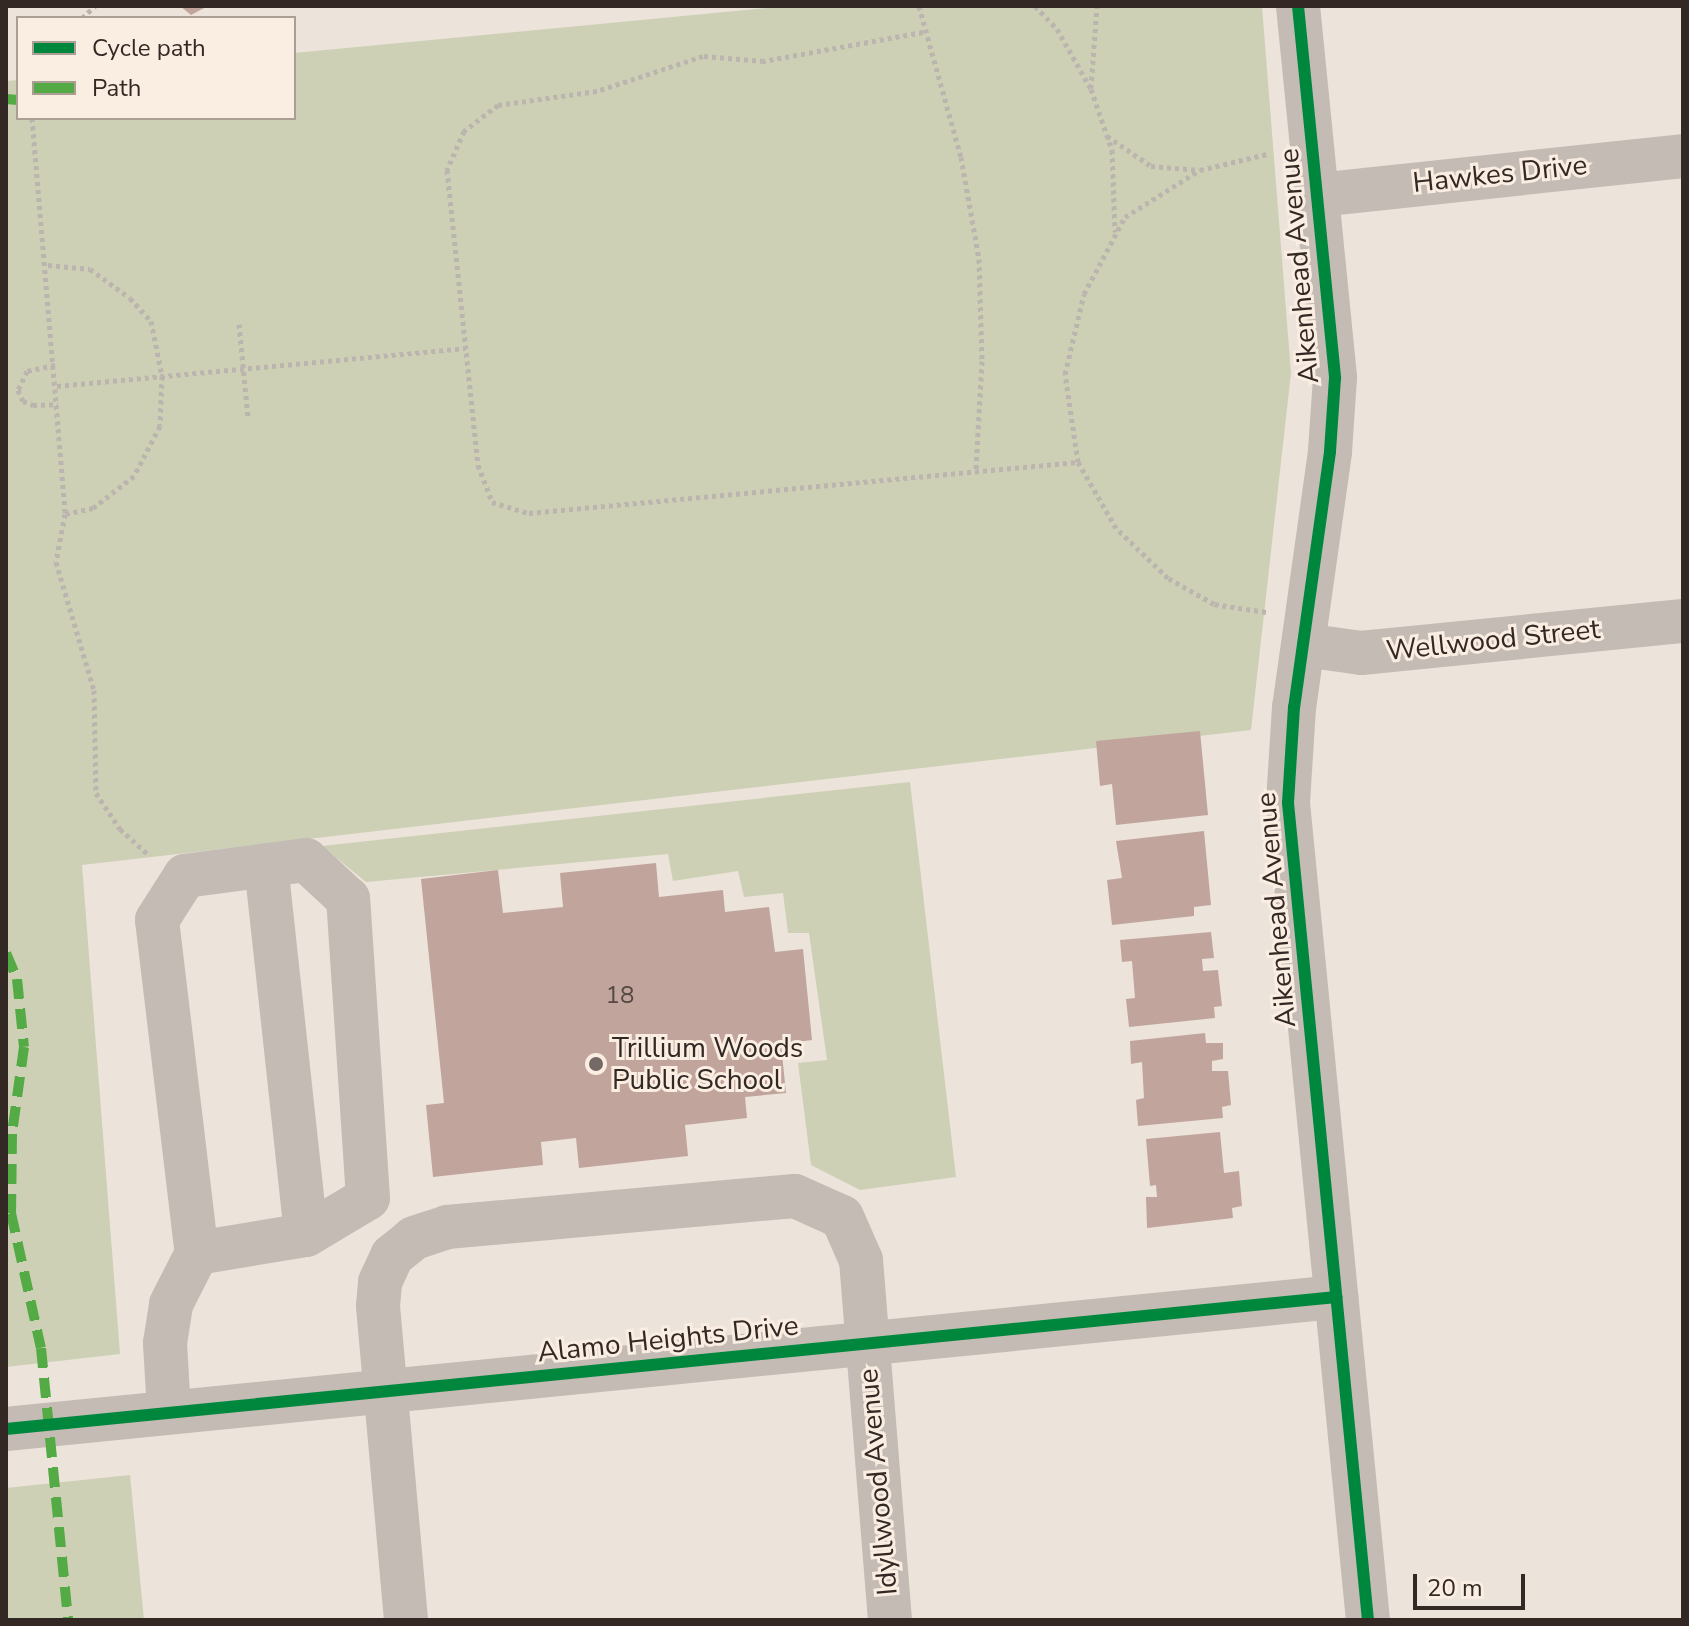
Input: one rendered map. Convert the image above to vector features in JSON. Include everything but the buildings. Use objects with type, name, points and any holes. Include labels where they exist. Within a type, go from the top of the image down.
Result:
[{"type":"street","name":"Aikenhead Avenue","points":[[1298,6],[1318,195],[1334,415],[1291,630],[1288,803],[1368,1620]]},
{"type":"street","name":"Hawkes Drive","points":[[1318,195],[1683,156]]},
{"type":"street","name":"Wellwood Street","points":[[1291,630],[1361,653],[1683,621]]},
{"type":"street","points":[[169,1411],[165,1343],[171,1304],[197,1253],[157,920],[185,876],[306,860],[348,899],[368,1198],[306,1235],[197,1253]]},
{"type":"street","points":[[266,865],[306,1235]]},
{"type":"street","name":"Idyllwood Avenue","points":[[406,1620],[384,1391],[380,1282],[392,1256],[414,1238],[447,1227],[795,1196],[825,1206],[852,1233],[861,1260],[865,1343],[890,1620]]},
{"type":"street","name":"Alamo Heights Drive","points":[[6,1429],[1336,1297]]},
{"type":"path","points":[[919,6],[923,32],[961,157],[979,259],[976,469]]},
{"type":"path","points":[[1035,6],[1057,29],[1091,89],[1107,136],[1115,234]]},
{"type":"path","points":[[1091,89],[1097,6]]},
{"type":"path","points":[[923,32],[764,61],[703,56],[597,91],[498,105],[464,131],[447,170],[478,465],[492,502],[529,513],[976,469],[1078,462]]},
{"type":"path","points":[[32,120],[38,218],[48,265],[65,514],[56,562],[94,690],[96,793],[120,829],[181,883]]},
{"type":"path","points":[[1107,136],[1151,166],[1200,170],[1267,154]]},
{"type":"path","points":[[1200,170],[1125,217],[1084,294],[1065,374],[1078,462],[1116,528],[1168,578],[1214,604],[1291,630]]},
{"type":"path","points":[[48,265],[90,269],[130,298],[151,321],[162,376],[160,426],[134,476],[93,508],[65,514]]},
{"type":"path","points":[[239,324],[241,370],[248,417]]},
{"type":"path","points":[[57,386],[465,348]]},
{"type":"path","points":[[56,365],[27,371],[18,390],[23,401],[33,405],[58,404]]},
{"type":"green space","points":[[788,6],[1262,6],[1291,373],[1251,730],[82,865],[120,1354],[6,1367],[6,81],[16,80],[16,120],[296,120],[296,53]]},
{"type":"green space","points":[[910,782],[956,1177],[860,1190],[811,1165],[798,1063],[827,1060],[809,933],[788,933],[783,893],[744,897],[738,871],[673,881],[668,854],[366,882],[322,846]]},
{"type":"green space","points":[[130,1475],[144,1620],[6,1620],[6,1488]]},
{"type":"marked path","points":[[6,99],[16,100]]},
{"type":"marked path","points":[[6,953],[17,979],[24,1047],[12,1134],[11,1213],[41,1348],[68,1620]]},
{"type":"cycle path","points":[[1298,6],[1335,378],[1330,452],[1294,707],[1288,803],[1368,1620]]},
{"type":"cycle path","points":[[6,1429],[1336,1297]]},
{"type":"place","name":"Trillium Woods Public School","points":[[596,1064]]}]
